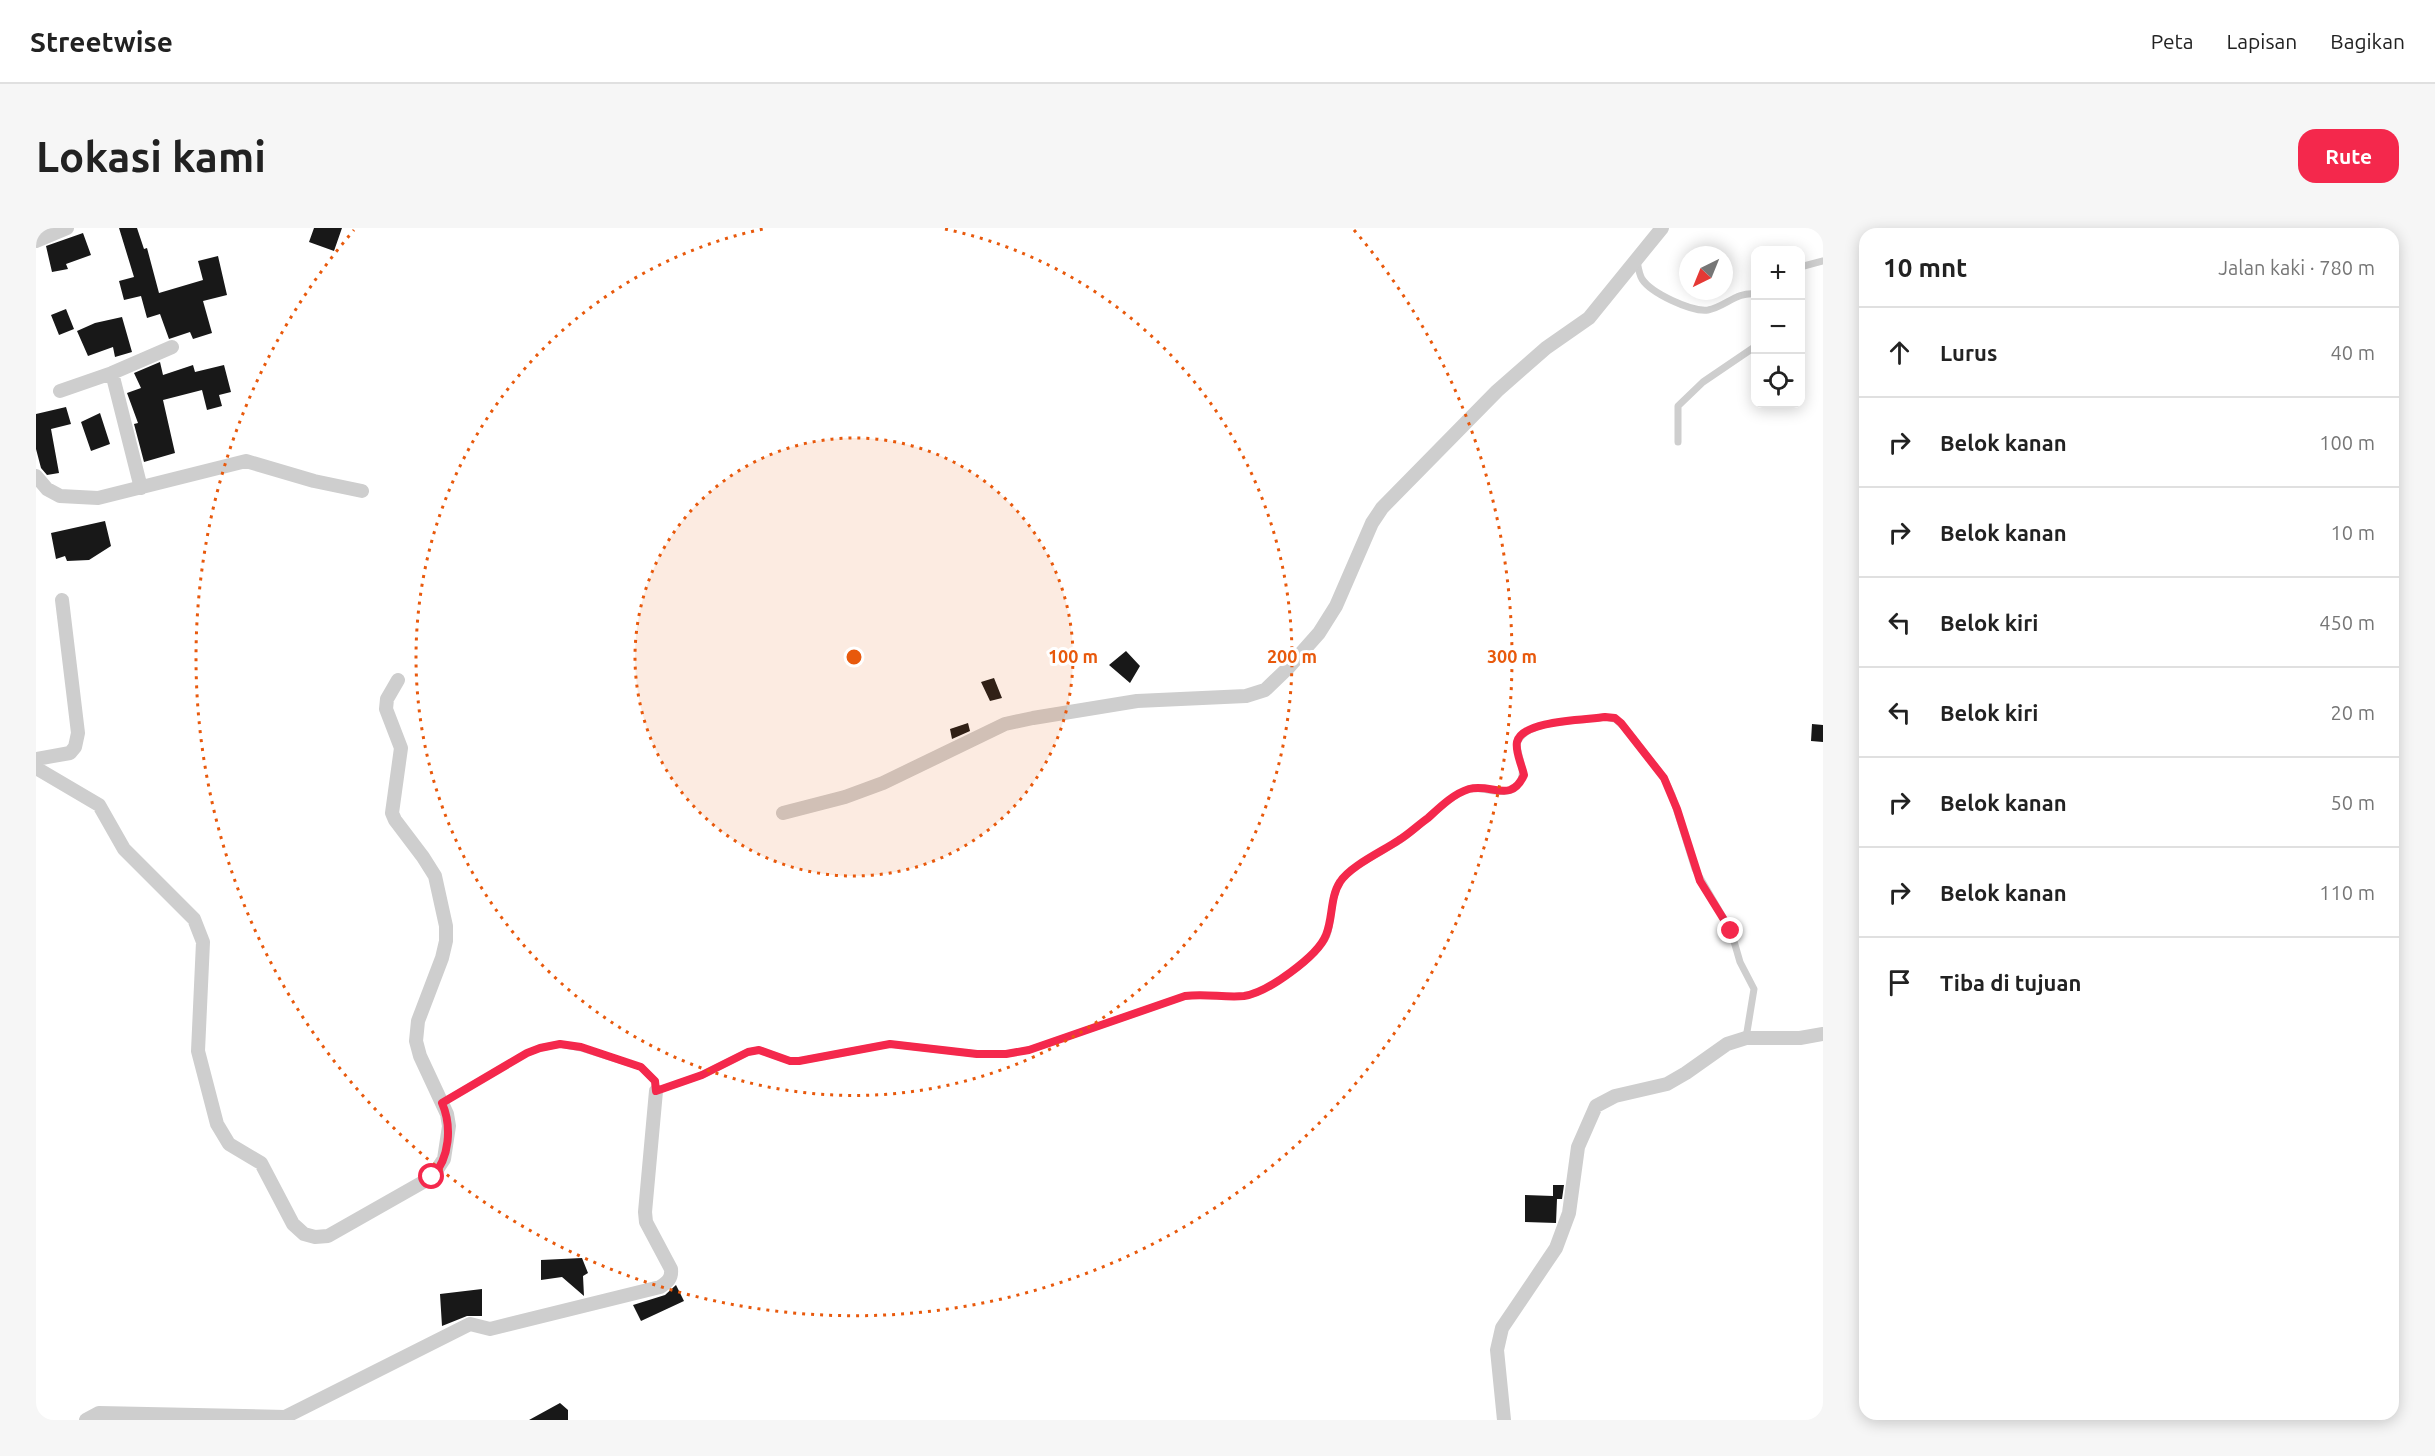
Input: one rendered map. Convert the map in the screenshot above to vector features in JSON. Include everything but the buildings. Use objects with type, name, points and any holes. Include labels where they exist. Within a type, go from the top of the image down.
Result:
[{"type":"street","points":[[36,241],[67,228]]},
{"type":"street","points":[[783,813],[845,797],[883,783],[1005,724],[1137,701],[1246,696],[1265,690],[1319,633],[1336,606],[1372,523],[1382,508],[1497,391],[1546,348],[1589,318],[1662,228]]},
{"type":"street","points":[[60,391],[112,373],[172,347]]},
{"type":"street","points":[[112,373],[141,488]]},
{"type":"street","points":[[36,476],[47,489],[60,496],[98,498],[246,461],[314,481],[362,491]]},
{"type":"street","points":[[36,759],[70,753],[75,747],[78,733],[62,600]]},
{"type":"street","points":[[36,768],[99,805],[124,849],[194,919],[203,942],[198,1051],[217,1124],[229,1144],[261,1162],[293,1224],[304,1234],[315,1237],[328,1236],[432,1177],[439,1170],[444,1159],[448,1137],[449,1126],[442,1103],[420,1056],[416,1041],[418,1021],[442,958],[446,941],[446,926],[435,876],[392,813],[401,748],[386,710],[387,699],[398,680]]},
{"type":"street","points":[[1504,1420],[1497,1350],[1502,1328],[1556,1248],[1569,1212],[1578,1147],[1596,1106],[1615,1095],[1667,1084],[1727,1044],[1746,1038],[1800,1038],[1823,1034]]},
{"type":"street","points":[[86,1420],[99,1413],[276,1419],[293,1414],[470,1324],[490,1329],[660,1287],[667,1283],[672,1276],[671,1269],[646,1222],[645,1212],[656,1091]]},
{"type":"lane","points":[[1637,261],[1642,279],[1647,285],[1673,301],[1694,310],[1709,310],[1742,294],[1751,294]]},
{"type":"lane","points":[[1805,266],[1823,261]]},
{"type":"lane","points":[[1678,442],[1678,406],[1703,382],[1751,349]]},
{"type":"lane","points":[[442,1103],[527,1053],[560,1044],[581,1047],[641,1067],[655,1081],[656,1091],[702,1075],[748,1052],[759,1050],[790,1061],[890,1044],[969,1053],[1006,1054],[1029,1050],[1185,996],[1205,993],[1246,996],[1261,990],[1302,963],[1318,949],[1327,935],[1340,882],[1351,872],[1402,839],[1455,795],[1469,789],[1506,791],[1517,786],[1524,775],[1517,743],[1525,731],[1538,725],[1605,717],[1615,718],[1625,728],[1664,778],[1672,795],[1698,875],[1731,931],[1740,962],[1754,989],[1746,1038]]},
{"type":"route","points":[[432,1177],[439,1170],[444,1159],[449,1126],[442,1103],[527,1053],[540,1048],[560,1044],[581,1047],[641,1067],[655,1081],[656,1091],[702,1075],[748,1052],[759,1050],[790,1061],[890,1044],[910,1044],[977,1054],[1006,1054],[1029,1050],[1185,996],[1205,993],[1246,996],[1261,990],[1302,963],[1318,949],[1327,935],[1340,882],[1351,872],[1402,839],[1455,795],[1469,789],[1506,791],[1514,789],[1524,775],[1517,748],[1519,737],[1525,731],[1538,725],[1605,717],[1615,718],[1621,723],[1664,778],[1677,809],[1700,881],[1724,916],[1731,931]]}]
